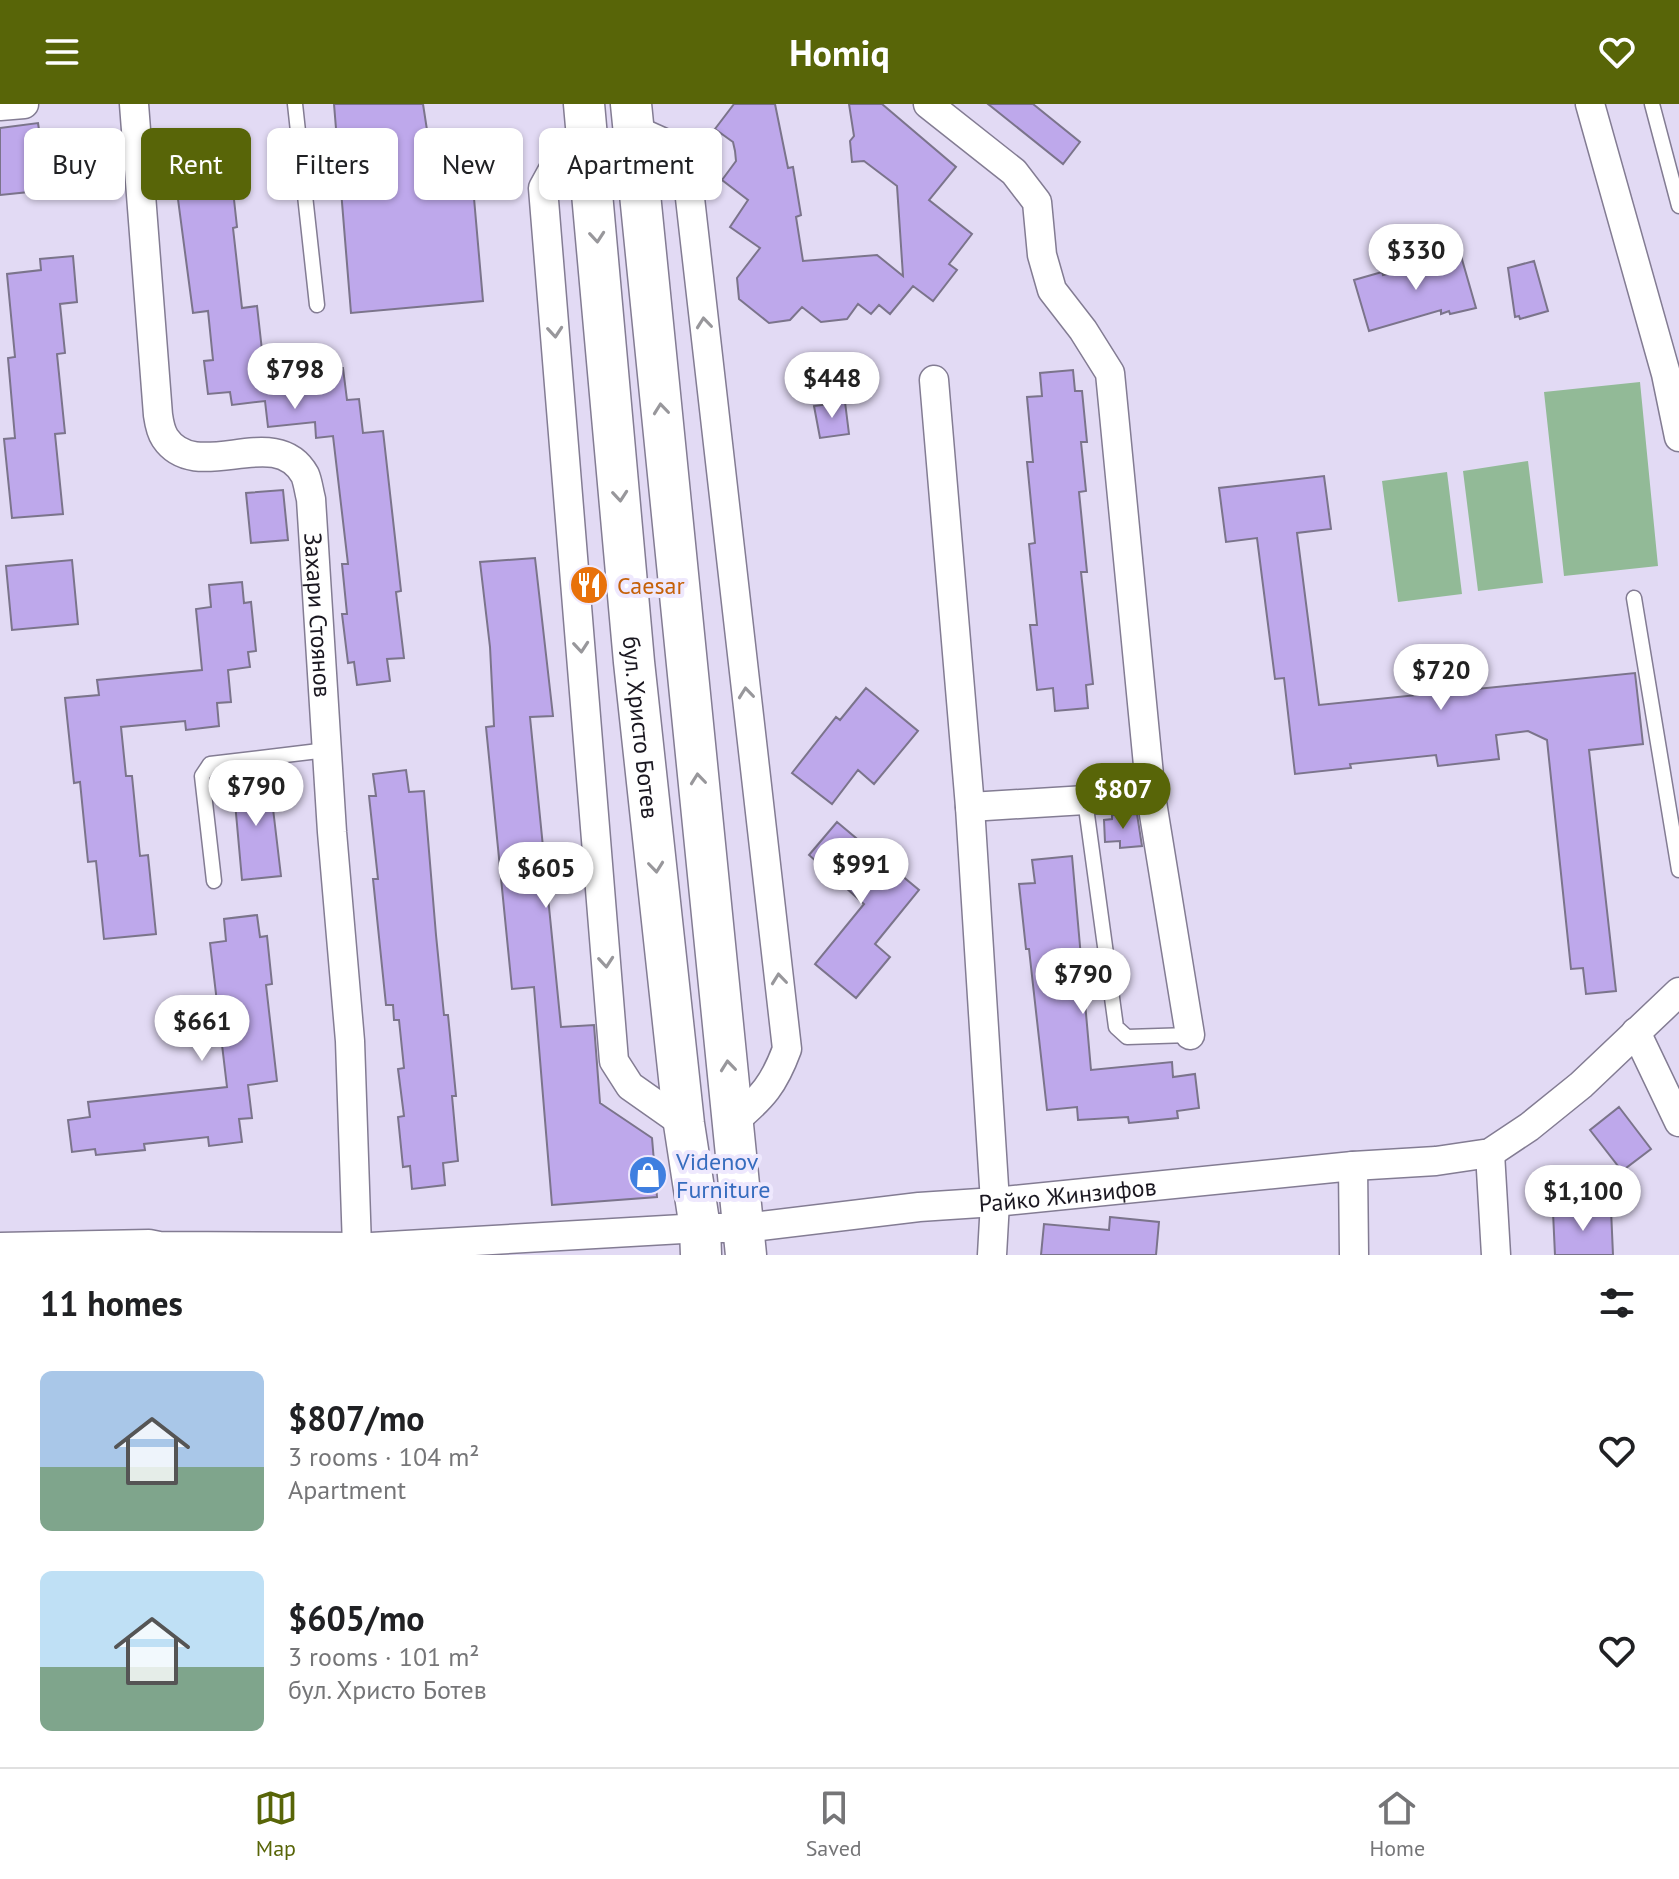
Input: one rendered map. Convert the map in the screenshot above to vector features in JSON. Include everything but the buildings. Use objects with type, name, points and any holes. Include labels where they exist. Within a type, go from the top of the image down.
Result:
[{"type":"main road","name":"бул. Христо Ботев","points":[[632,116],[746,1242]]},
{"type":"main road","name":"бул. Христо Ботев","points":[[586,118],[634,662],[684,1124],[700,1241]]},
{"type":"street","points":[[0,106],[24,104]]},
{"type":"street","name":"Захари Стоянов","points":[[134,104],[158,415],[163,436],[176,451],[194,456],[277,453],[292,460],[305,476],[311,499],[366,1250]]},
{"type":"street","points":[[928,104],[1014,172],[1037,202],[1042,255],[1052,290],[1083,330],[1110,373],[1151,796],[1190,1035]]},
{"type":"street","points":[[1590,104],[1666,374],[1679,437]]},
{"type":"street","points":[[632,116],[686,163],[787,1049],[776,1079],[734,1121]]},
{"type":"street","points":[[586,118],[543,188],[614,1061],[630,1086],[684,1124]]},
{"type":"street","points":[[934,380],[970,807],[995,1202],[992,1255]]},
{"type":"street","points":[[970,807],[1151,796]]},
{"type":"street","points":[[1496,1255],[1490,1153],[1529,1127],[1581,1085],[1679,992]]},
{"type":"street","points":[[1636,1032],[1679,1122]]},
{"type":"street","name":"Райко Жинзифов","points":[[0,1247],[366,1250],[746,1242],[919,1207],[1436,1161],[1490,1153]]},
{"type":"street","points":[[1353,1166],[1354,1255]]},
{"type":"lane","points":[[295,104],[317,305]]},
{"type":"lane","points":[[1652,104],[1679,206]]},
{"type":"lane","points":[[1634,598],[1679,870]]},
{"type":"lane","points":[[214,881],[202,776],[210,764],[327,750]]},
{"type":"lane","points":[[1085,800],[1116,1027],[1127,1037],[1190,1035]]},
{"type":"green space","points":[[1640,382],[1658,566],[1564,576],[1544,392]]},
{"type":"green space","points":[[1528,461],[1543,583],[1478,591],[1463,471]]},
{"type":"green space","points":[[1447,472],[1462,594],[1398,602],[1382,481]]},
{"type":"place","name":"Caesar","points":[[589,585]]},
{"type":"place","name":"Videnov Furniture","points":[[648,1175]]}]
